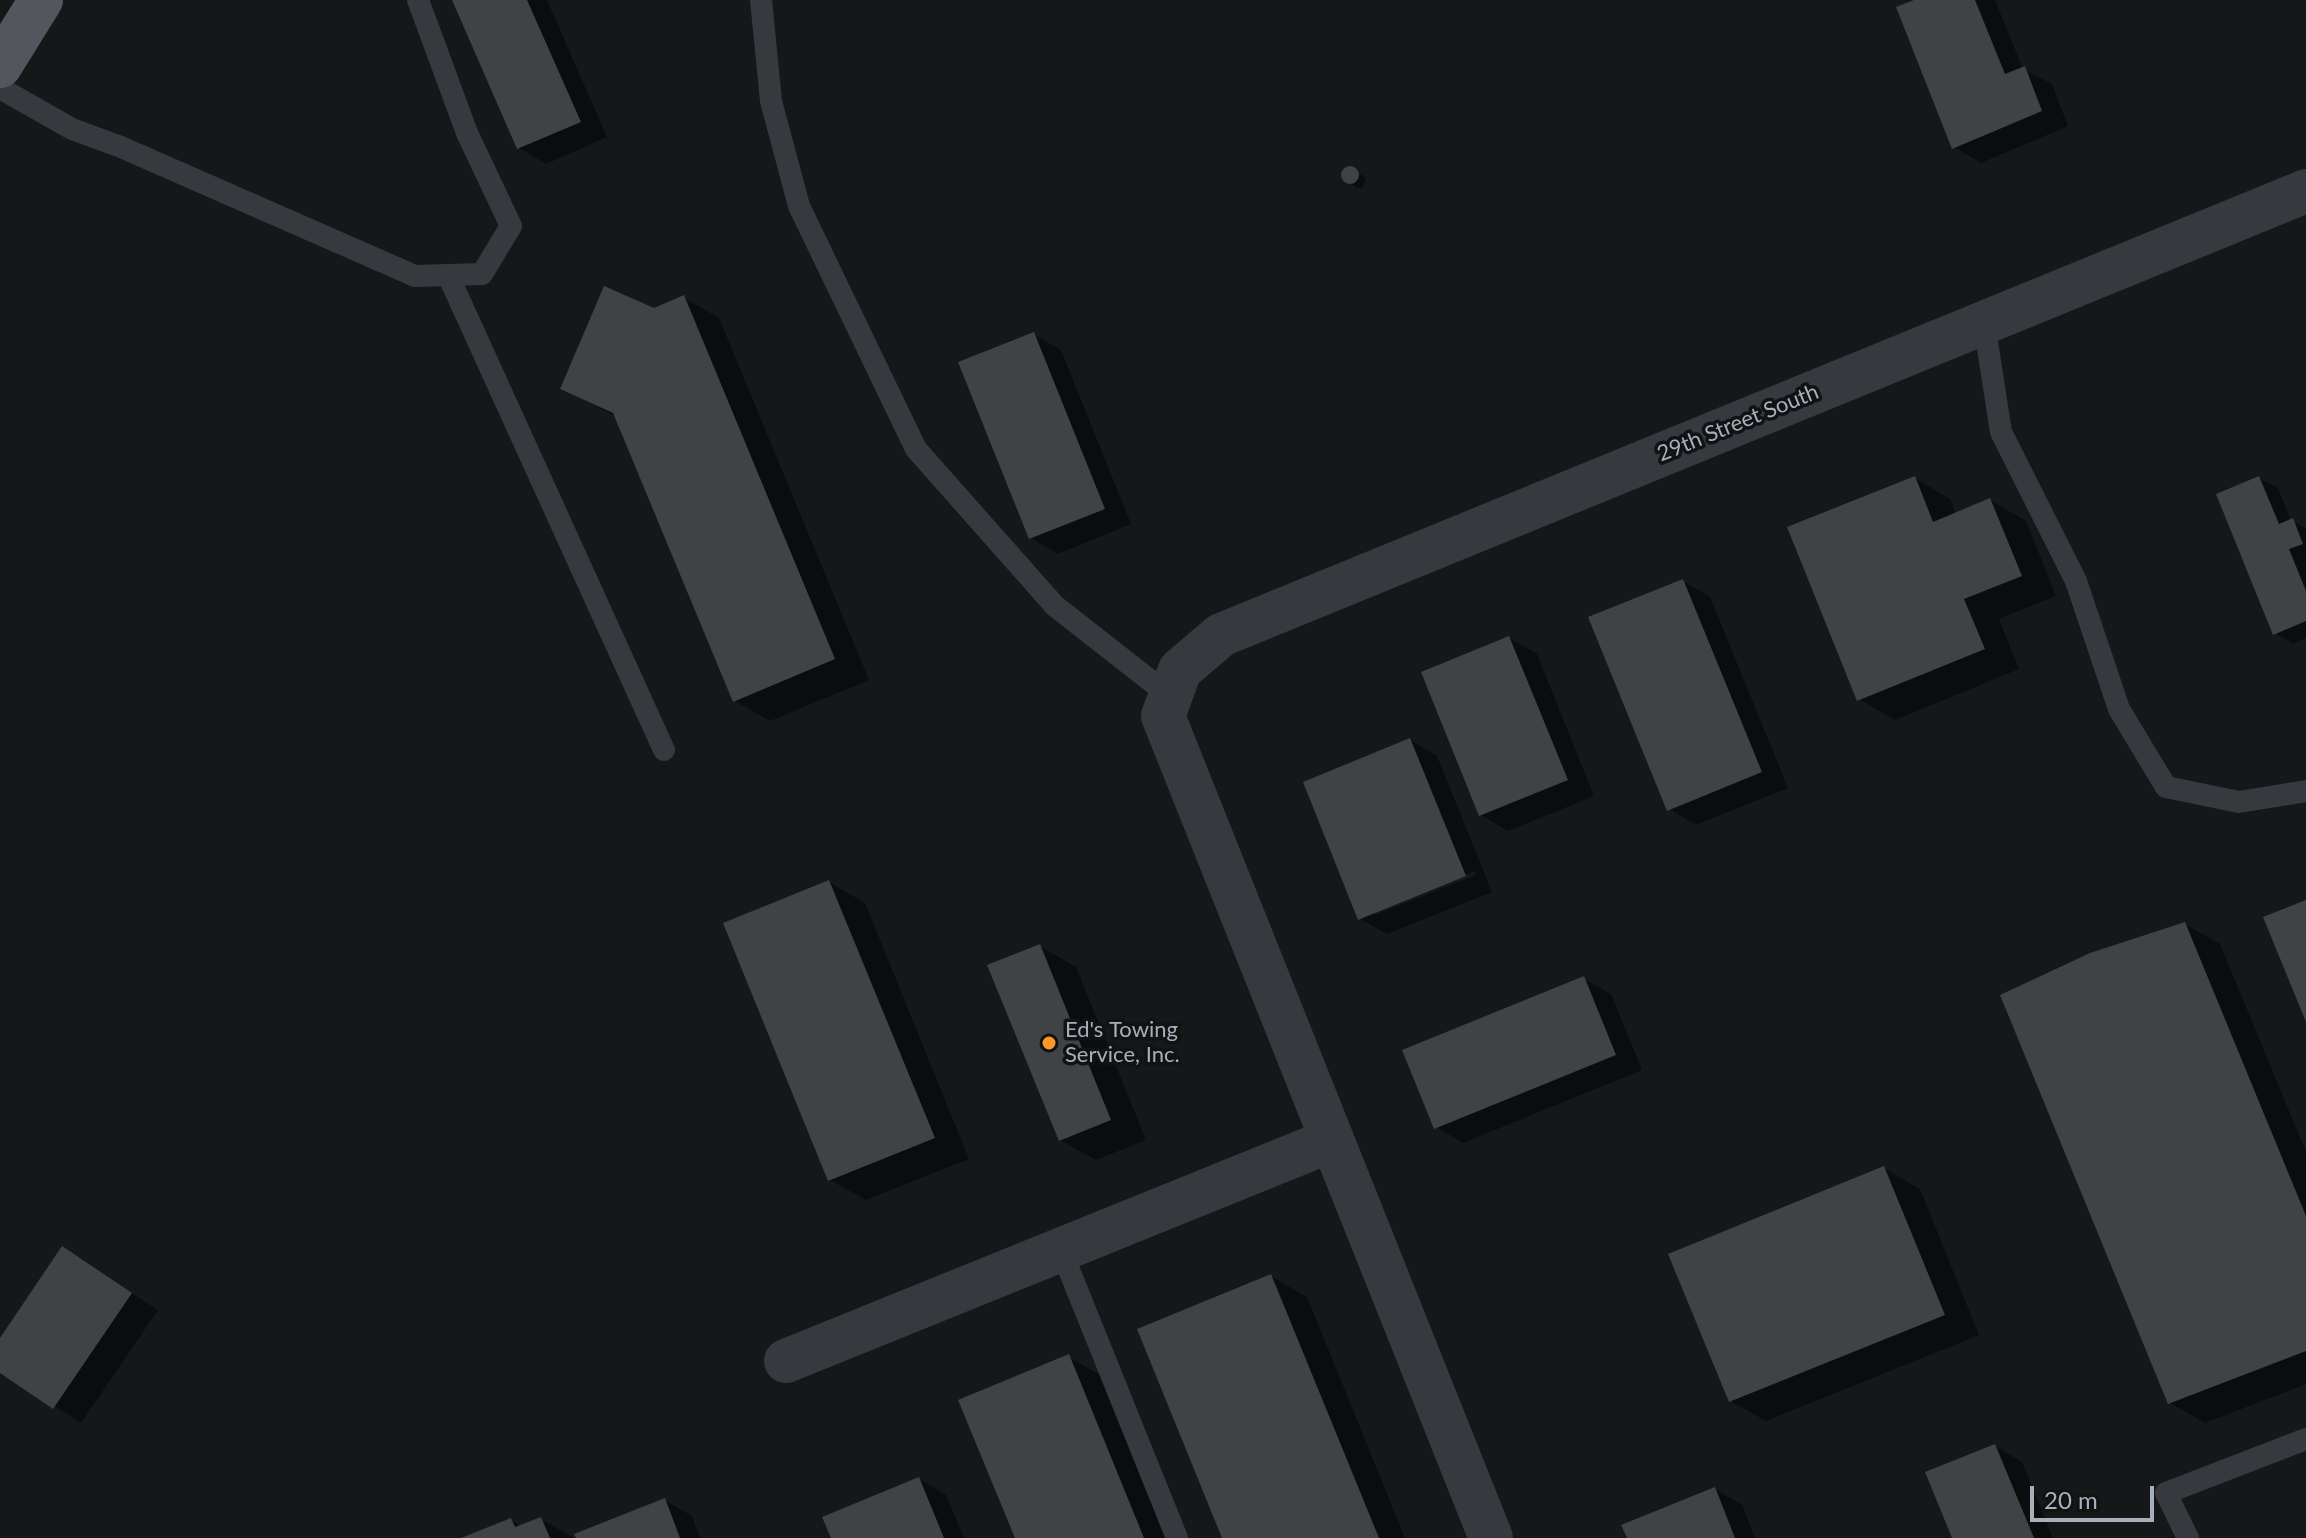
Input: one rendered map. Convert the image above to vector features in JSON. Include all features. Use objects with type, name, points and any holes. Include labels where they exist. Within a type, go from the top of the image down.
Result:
[{"type":"main road","points":[[0,66],[41,0]]},
{"type":"street","name":"29th Street South","points":[[1175,683],[1221,635],[2306,191]]},
{"type":"street","points":[[1175,683],[1163,716],[1491,1538]]},
{"type":"street","points":[[786,1361],[1332,1140]]},
{"type":"lane","points":[[0,88],[72,129],[121,147],[415,276],[482,274],[511,226],[467,133],[418,0]]},
{"type":"lane","points":[[761,0],[771,101],[799,206],[916,449],[1055,606],[1175,683]]},
{"type":"lane","points":[[448,275],[664,750]]},
{"type":"lane","points":[[1984,323],[2001,432],[2076,581],[2119,709],[2166,787],[2239,802],[2306,791]]},
{"type":"lane","points":[[1061,1250],[1177,1538]]},
{"type":"lane","points":[[2188,1538],[2166,1493],[2306,1439]]},
{"type":"building","points":[[452,0],[527,0],[581,122],[517,149]]},
{"type":"building","points":[[1914,0],[1975,0],[2005,74],[2025,66],[2042,111],[1952,149],[1896,7]]},
{"type":"building","points":[[1350,166],[1359,175],[1350,184],[1341,175]]},
{"type":"building","points":[[604,286],[654,308],[684,295],[835,659],[733,702],[613,413],[560,389]]},
{"type":"building","points":[[1034,332],[1105,509],[1029,539],[958,362]]},
{"type":"building","points":[[1915,476],[1933,522],[1990,498],[2022,576],[1964,599],[1985,649],[1857,701],[1787,527]]},
{"type":"building","points":[[2259,476],[2279,524],[2293,518],[2303,544],[2289,549],[2306,591],[2306,621],[2273,635],[2216,494]]},
{"type":"building","points":[[1683,579],[1762,772],[1667,811],[1588,617]]},
{"type":"building","points":[[1509,636],[1568,780],[1479,816],[1421,672]]},
{"type":"building","points":[[1410,738],[1466,876],[1358,920],[1303,782]]},
{"type":"building","points":[[829,880],[935,1138],[828,1181],[723,923]]},
{"type":"building","points":[[2306,900],[2306,1022],[2263,917]]},
{"type":"building","points":[[2185,922],[2306,1216],[2306,1351],[2168,1404],[2000,995],[2090,953]]},
{"type":"building","name":"Ed's Towing Service, Inc.","points":[[1040,944],[1111,1120],[1059,1141],[987,965]]},
{"type":"building","points":[[1584,976],[1616,1055],[1434,1129],[1402,1050]]},
{"type":"building","points":[[1884,1166],[1945,1315],[1729,1402],[1668,1254]]},
{"type":"building","points":[[62,1246],[132,1293],[53,1409],[0,1373],[0,1338]]},
{"type":"building","points":[[1271,1274],[1379,1538],[1222,1538],[1137,1329]]},
{"type":"building","points":[[1069,1354],[1144,1538],[1015,1538],[958,1400]]},
{"type":"building","points":[[1995,1444],[2034,1538],[1952,1538],[1925,1472]]},
{"type":"building","points":[[919,1477],[944,1538],[831,1538],[822,1517]]},
{"type":"building","points":[[1715,1487],[1735,1538],[1627,1538],[1621,1525]]},
{"type":"building","points":[[665,1498],[680,1538],[576,1538],[574,1534]]},
{"type":"building","points":[[541,1517],[550,1538],[461,1538],[511,1518],[515,1527]]},
{"type":"place","name":"Ed's Towing Service, Inc.","points":[[1049,1043]]}]
